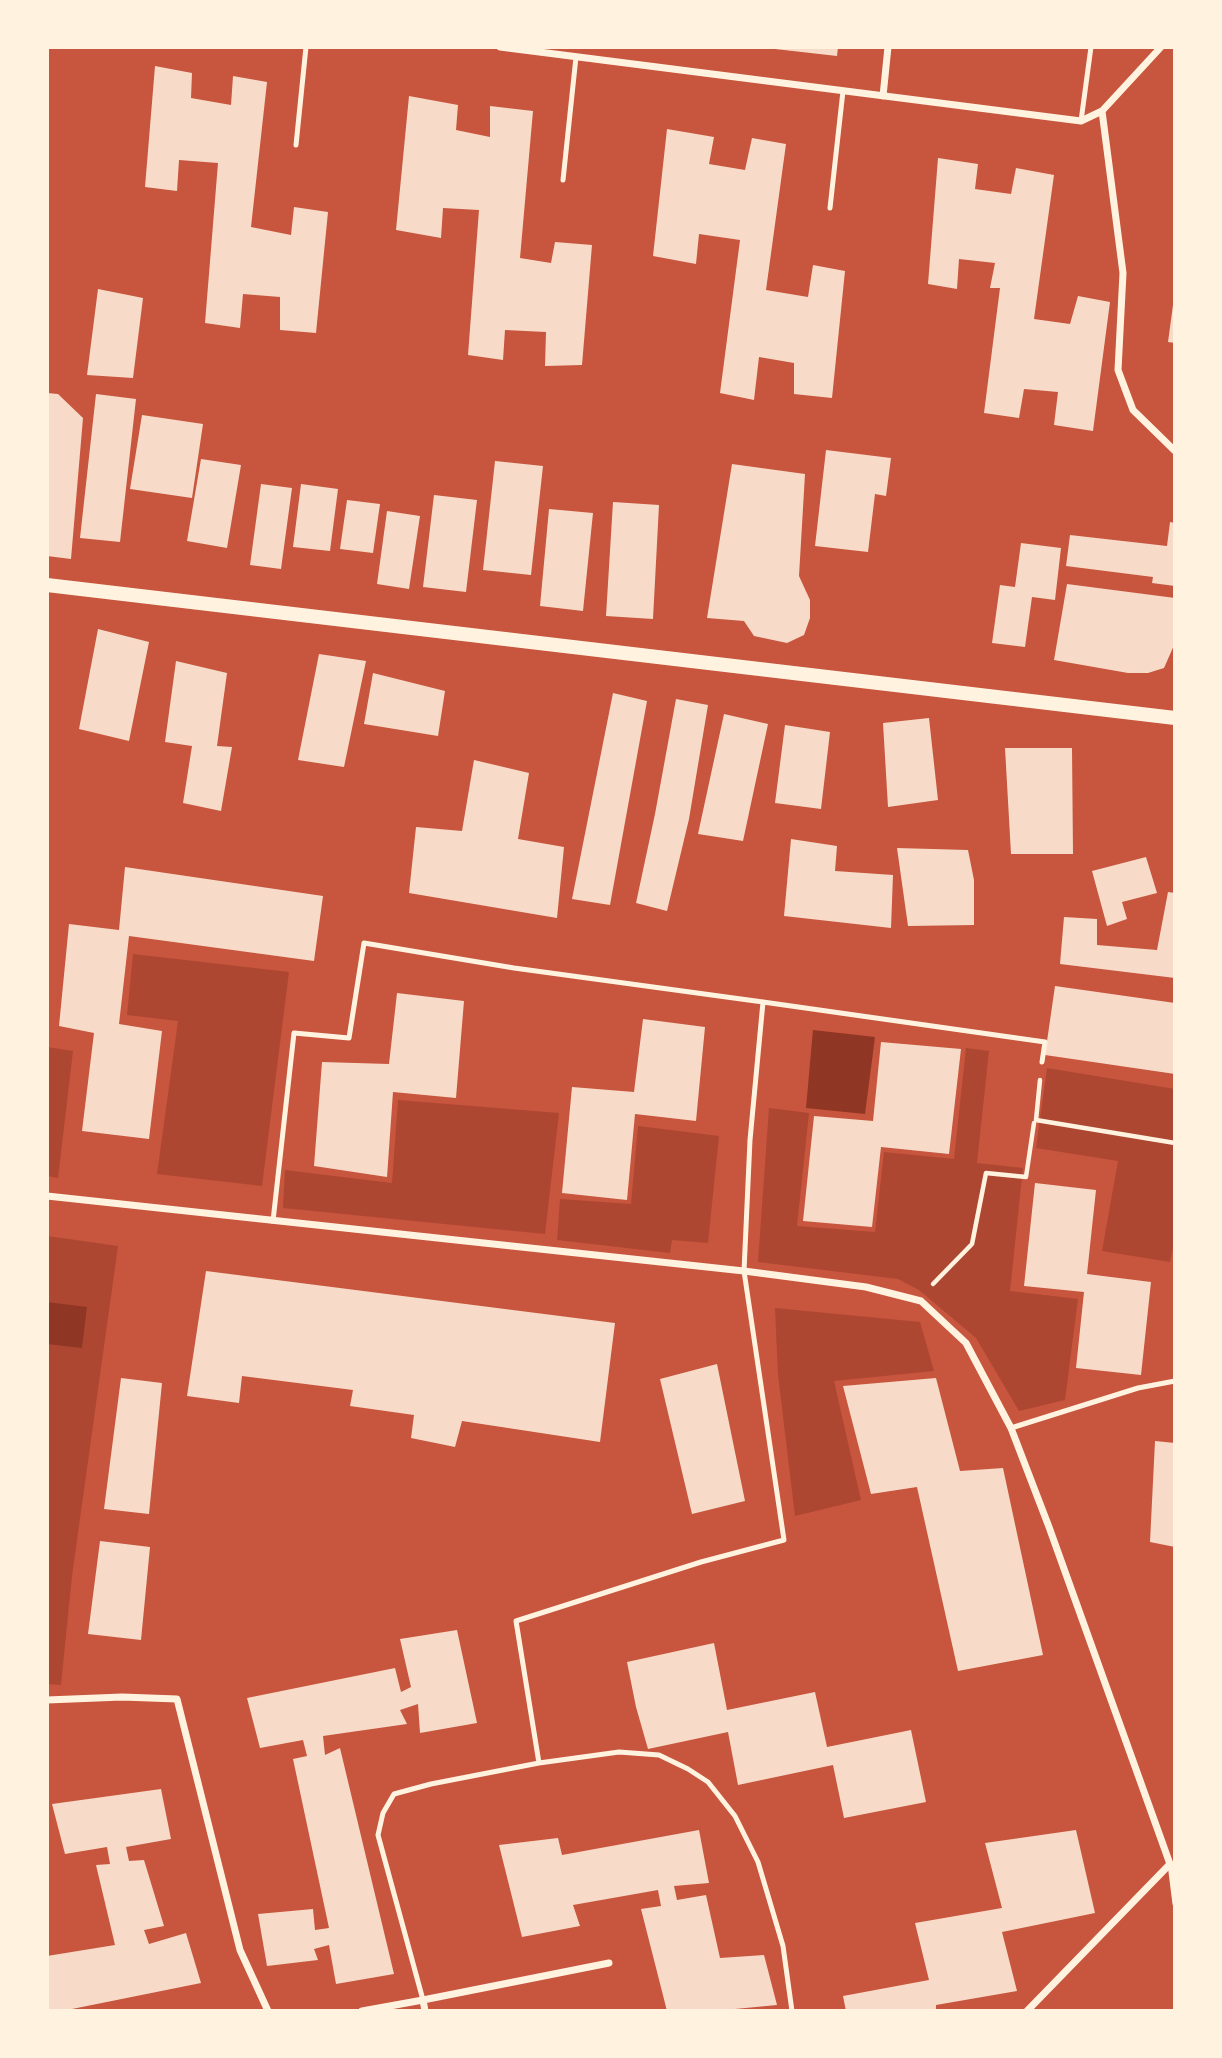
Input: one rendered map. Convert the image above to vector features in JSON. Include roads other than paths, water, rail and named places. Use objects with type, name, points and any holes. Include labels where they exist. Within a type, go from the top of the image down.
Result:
[{"type":"main road","points":[[47,585],[1175,718]]},
{"type":"street","points":[[500,47],[1081,121],[1102,111],[1161,47]]},
{"type":"street","points":[[883,96],[888,47]]},
{"type":"street","points":[[1102,111],[1123,273],[1118,370],[1133,410],[1175,451]]},
{"type":"street","points":[[47,1196],[744,1270],[866,1287],[918,1300],[967,1343],[1011,1428],[1172,1864],[1027,2011]]},
{"type":"street","points":[[47,1700],[122,1697],[177,1699],[240,1950],[268,2011]]},
{"type":"street","points":[[362,2011],[609,1963]]},
{"type":"street","points":[[424,2000],[425,2011]]},
{"type":"lane","points":[[296,145],[306,47]]},
{"type":"lane","points":[[1081,121],[1091,47]]},
{"type":"lane","points":[[563,180],[576,57]]},
{"type":"lane","points":[[830,208],[843,91]]},
{"type":"lane","points":[[273,1221],[294,1033],[349,1038],[364,943],[513,968],[1045,1042],[1042,1062]]},
{"type":"lane","points":[[540,1763],[516,1621],[701,1562],[783,1540],[744,1270],[750,1140],[763,1002]]},
{"type":"lane","points":[[1011,1428],[1138,1388],[1175,1381]]},
{"type":"lane","points":[[424,2000],[378,1835],[383,1813],[394,1794],[540,1763],[619,1752],[659,1755],[688,1769],[708,1782],[735,1816],[758,1861],[783,1946],[792,2011]]},
{"type":"lane","points":[[1172,1864],[1175,1904]]}]
